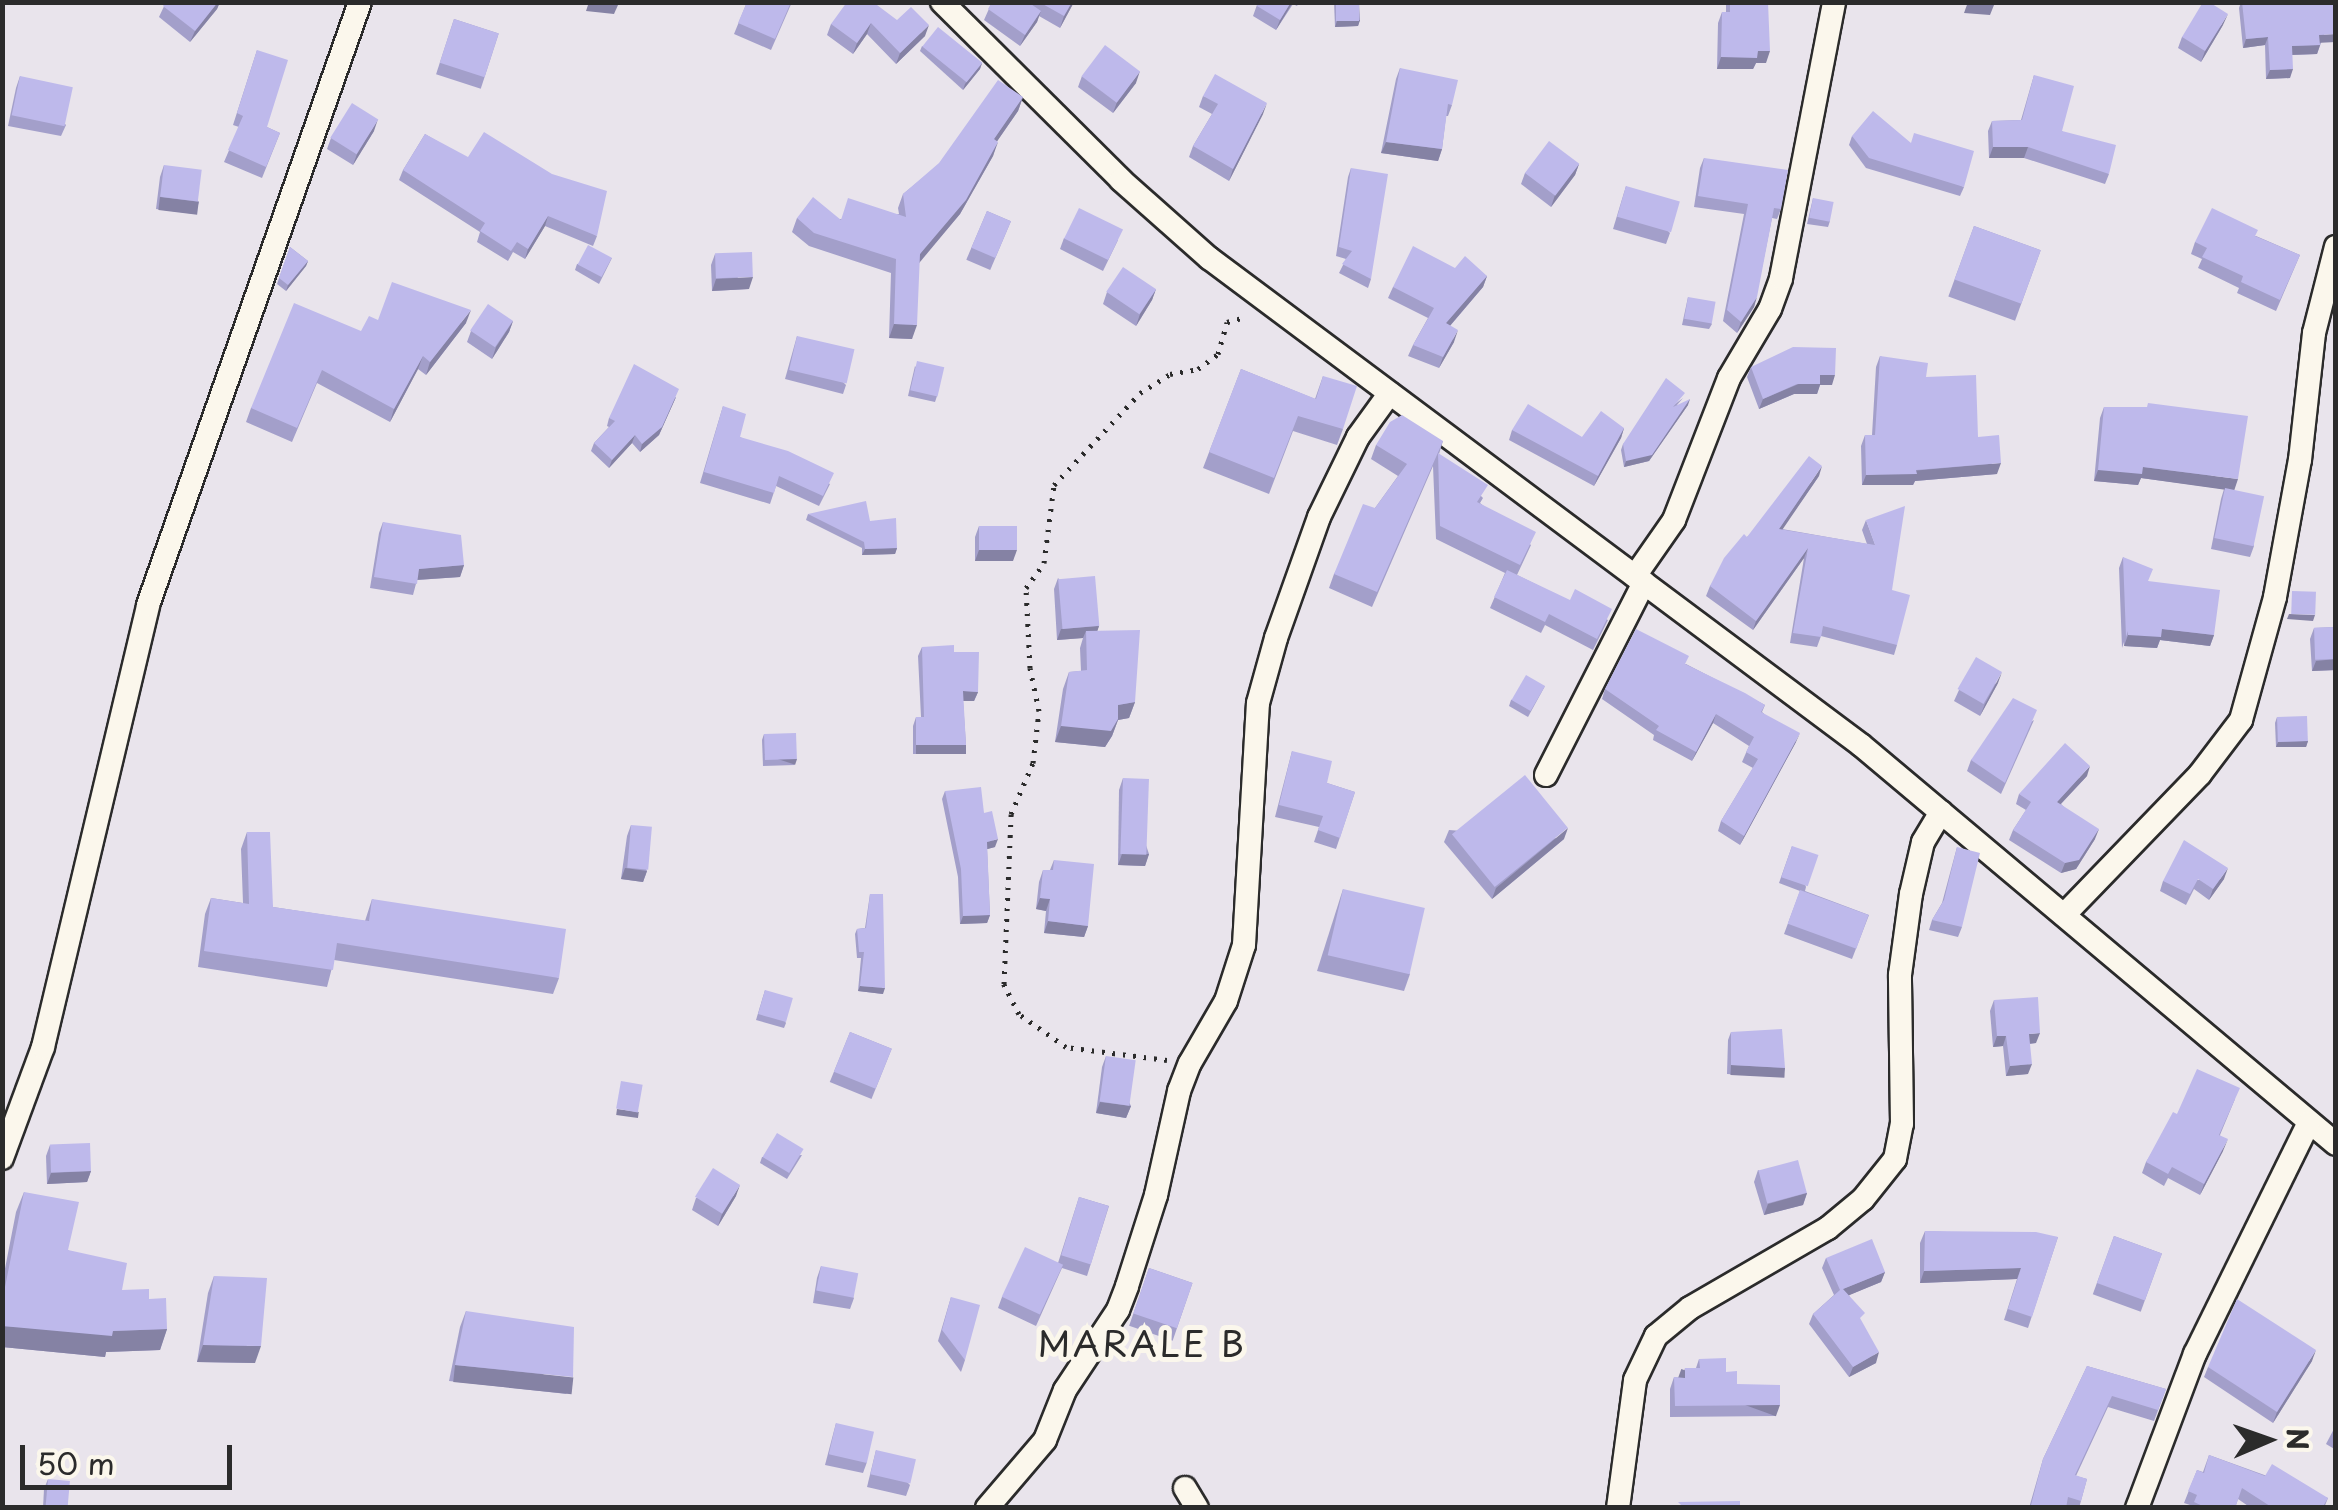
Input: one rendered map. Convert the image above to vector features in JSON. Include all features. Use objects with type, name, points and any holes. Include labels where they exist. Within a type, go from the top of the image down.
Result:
[{"type":"street","points":[[2,1158],[43,1047],[148,605],[360,2]]},
{"type":"street","points":[[942,2],[1166,222],[1860,745],[2336,1144]]},
{"type":"street","points":[[1546,775],[1640,580],[1674,520],[1729,378],[1770,309],[1781,278],[1834,2]]},
{"type":"street","points":[[2064,914],[2200,774],[2240,720],[2275,596],[2300,460],[2314,333],[2336,247]]},
{"type":"street","points":[[987,1508],[1044,1440],[1065,1390],[1118,1310],[1142,1244],[1161,1155],[1190,1062],[1226,1001],[1244,945],[1258,704],[1276,638],[1318,517],[1358,437],[1390,393]]},
{"type":"street","points":[[1618,1508],[1634,1380],[1656,1336],[1690,1308],[1828,1228],[1863,1200],[1895,1159],[1902,1124],[1900,976],[1911,894],[1923,842],[1941,812]]},
{"type":"street","points":[[2137,1508],[2195,1354],[2310,1122]]},
{"type":"path","points":[[1190,1062],[1066,1048],[1019,1014],[1004,984],[1011,814],[1033,763],[1039,711],[1030,668],[1026,588],[1044,563],[1054,485],[1140,393],[1170,374],[1198,369],[1218,354],[1227,322],[1277,309]]},
{"type":"building","points":[[166,2],[218,2],[195,31],[163,6]]},
{"type":"building","points":[[747,2],[791,2],[775,39],[738,23]]},
{"type":"building","points":[[847,2],[873,2],[897,20],[911,7],[929,25],[900,53],[871,23],[857,43],[831,24]]},
{"type":"building","points":[[992,2],[1028,2],[1041,11],[1025,35],[988,9]]},
{"type":"building","points":[[1039,2],[1072,2],[1064,16]]},
{"type":"building","points":[[1258,2],[1291,2],[1280,20],[1257,6]]},
{"type":"building","points":[[1336,2],[1359,2],[1359,21],[1336,21]]},
{"type":"building","points":[[1730,2],[1768,2],[1770,51],[1758,51],[1757,58],[1721,57],[1722,12],[1730,12]]},
{"type":"building","points":[[2203,2],[2228,14],[2205,51],[2182,37]]},
{"type":"building","points":[[2242,2],[2336,2],[2336,34],[2319,35],[2320,45],[2292,46],[2293,69],[2270,70],[2268,37],[2246,39]]},
{"type":"building","points":[[454,19],[499,34],[484,77],[440,63]]},
{"type":"building","points":[[938,27],[982,63],[967,82],[922,46]]},
{"type":"building","points":[[1105,45],[1140,71],[1117,103],[1082,76]]},
{"type":"building","points":[[257,50],[288,60],[267,127],[280,133],[266,167],[228,150],[243,116],[237,113]]},
{"type":"building","points":[[1400,68],[1458,80],[1452,105],[1448,104],[1442,149],[1386,142]]},
{"type":"building","points":[[1215,74],[1267,103],[1233,169],[1193,146],[1218,104],[1203,96]]},
{"type":"building","points":[[2034,75],[2074,86],[2062,131],[2116,145],[2109,174],[2028,147],[1993,147],[1992,121],[2022,120]]},
{"type":"building","points":[[20,76],[73,87],[65,126],[12,115]]},
{"type":"building","points":[[998,80],[1023,97],[994,139],[998,142],[966,200],[920,254],[917,325],[894,324],[896,259],[814,233],[797,218],[813,197],[841,220],[848,198],[906,217],[903,194],[939,163]]},
{"type":"building","points":[[352,103],[378,119],[357,154],[330,138]]},
{"type":"building","points":[[1873,111],[1911,143],[1914,133],[1974,151],[1964,187],[1869,158],[1852,136]]},
{"type":"building","points":[[484,132],[552,174],[607,191],[597,236],[548,216],[528,249],[517,242],[511,251],[480,231],[485,223],[403,170],[425,134],[468,157]]},
{"type":"building","points":[[1549,141],[1579,164],[1555,196],[1525,173]]},
{"type":"building","points":[[1704,158],[1788,170],[1781,209],[1774,208],[1757,297],[1741,322],[1727,310],[1748,204],[1698,196]]},
{"type":"building","points":[[164,165],[202,170],[198,201],[160,197]]},
{"type":"building","points":[[1351,168],[1388,174],[1371,279],[1342,264],[1352,251],[1339,247]]},
{"type":"building","points":[[1626,186],[1680,201],[1671,232],[1617,217]]},
{"type":"building","points":[[1813,198],[1834,202],[1830,222],[1809,218]]},
{"type":"building","points":[[1079,208],[1123,229],[1108,260],[1064,239]]},
{"type":"building","points":[[2212,208],[2258,230],[2255,236],[2300,255],[2280,300],[2241,282],[2243,276],[2202,257],[2207,248],[2195,242]]},
{"type":"building","points":[[987,211],[1011,221],[995,258],[971,248]]},
{"type":"building","points":[[1974,226],[2041,250],[2021,304],[1955,280]]},
{"type":"building","points":[[588,245],[612,258],[602,277],[578,264]]},
{"type":"building","points":[[1413,246],[1455,268],[1465,256],[1487,276],[1446,323],[1458,330],[1443,357],[1413,345],[1434,308],[1393,287]]},
{"type":"building","points":[[290,247],[308,261],[288,285],[279,278]]},
{"type":"building","points":[[752,252],[753,277],[716,278],[715,253]]},
{"type":"building","points":[[1123,267],[1156,289],[1139,314],[1106,292]]},
{"type":"building","points":[[392,282],[471,310],[430,362],[423,356],[394,409],[322,370],[297,428],[251,408],[294,303],[361,331],[369,316],[378,320]]},
{"type":"building","points":[[1688,297],[1716,302],[1712,324],[1684,319]]},
{"type":"building","points":[[488,304],[513,321],[495,347],[470,331]]},
{"type":"building","points":[[797,336],[854,349],[847,383],[789,370]]},
{"type":"building","points":[[1793,347],[1836,348],[1835,375],[1820,375],[1820,384],[1797,384],[1763,399],[1751,367]]},
{"type":"building","points":[[1880,356],[1928,363],[1926,377],[1976,375],[1978,437],[1999,435],[2001,463],[1916,470],[1917,474],[1866,475],[1865,435],[1875,435]]},
{"type":"building","points":[[917,361],[944,367],[938,397],[910,390]]},
{"type":"building","points":[[634,364],[679,389],[662,427],[642,444],[635,435],[612,460],[594,443],[615,421],[609,418]]},
{"type":"building","points":[[1241,369],[1316,399],[1323,376],[1357,386],[1343,429],[1298,416],[1274,478],[1209,452]]},
{"type":"building","points":[[1666,378],[1685,393],[1673,407],[1690,399],[1652,455],[1626,461],[1623,444]]},
{"type":"building","points":[[2148,403],[2248,416],[2238,479],[2143,467],[2142,474],[2098,470],[2104,407],[2147,407]]},
{"type":"building","points":[[1528,404],[1582,437],[1601,411],[1624,428],[1598,476],[1512,430]]},
{"type":"building","points":[[723,406],[746,414],[740,437],[788,451],[834,473],[823,496],[779,476],[774,493],[704,472]]},
{"type":"building","points":[[1402,415],[1443,441],[1377,592],[1334,574],[1363,504],[1375,508],[1407,464],[1376,445],[1390,422]]},
{"type":"building","points":[[1438,453],[1488,485],[1477,502],[1536,532],[1520,565],[1440,526]]},
{"type":"building","points":[[1809,456],[1822,466],[1779,529],[1875,545],[1866,520],[1905,506],[1892,590],[1910,595],[1897,645],[1823,626],[1821,637],[1793,633],[1808,548],[1756,621],[1710,586],[1724,558],[1744,534],[1747,537]]},
{"type":"building","points":[[2225,488],[2264,496],[2254,546],[2214,538]]},
{"type":"building","points":[[866,501],[870,521],[896,518],[897,548],[865,549],[864,542],[808,514]]},
{"type":"building","points":[[383,522],[461,535],[464,565],[419,569],[417,584],[374,577]]},
{"type":"building","points":[[979,526],[1017,526],[1017,550],[979,550]]},
{"type":"building","points":[[2123,557],[2153,569],[2148,581],[2220,590],[2214,635],[2162,629],[2161,637],[2128,635],[2128,631],[2126,637]]},
{"type":"building","points":[[1507,570],[1570,600],[1575,589],[1612,609],[1597,639],[1549,614],[1545,622],[1494,597]]},
{"type":"building","points":[[1095,576],[1099,626],[1062,629],[1058,579]]},
{"type":"building","points":[[2292,591],[2316,592],[2315,615],[2291,614]]},
{"type":"building","points":[[2335,627],[2336,659],[2315,660],[2314,628]]},
{"type":"building","points":[[1636,629],[1689,656],[1685,664],[1765,705],[1761,712],[1800,733],[1744,836],[1721,821],[1758,759],[1746,752],[1754,737],[1716,714],[1696,752],[1656,730],[1659,726],[1605,689]]},
{"type":"building","points":[[1140,630],[1135,702],[1118,705],[1118,719],[1111,731],[1061,726],[1069,672],[1087,670],[1086,631]]},
{"type":"building","points":[[954,645],[954,652],[979,652],[978,692],[963,691],[966,745],[916,745],[916,717],[924,717],[922,647]]},
{"type":"building","points":[[1976,657],[2002,672],[1983,704],[1958,689]]},
{"type":"building","points":[[1526,675],[1545,686],[1531,711],[1512,700]]},
{"type":"building","points":[[2013,698],[2037,710],[2005,783],[1971,760]]},
{"type":"building","points":[[2307,716],[2308,741],[2278,742],[2277,717]]},
{"type":"building","points":[[796,733],[797,759],[765,760],[764,734]]},
{"type":"building","points":[[2065,743],[2090,766],[2057,802],[2099,829],[2079,860],[2065,863],[2013,830],[2031,802],[2019,794]]},
{"type":"building","points":[[1292,751],[1332,761],[1327,783],[1355,792],[1340,838],[1318,830],[1323,816],[1279,805]]},
{"type":"building","points":[[1525,775],[1568,828],[1495,887],[1452,834]]},
{"type":"building","points":[[1123,778],[1149,779],[1146,855],[1120,854]]},
{"type":"building","points":[[981,787],[984,813],[992,811],[998,839],[987,842],[990,915],[963,916],[961,869],[945,791]]},
{"type":"building","points":[[631,825],[652,827],[648,870],[627,868]]},
{"type":"building","points":[[247,832],[270,832],[273,907],[369,921],[372,899],[566,929],[559,978],[337,943],[333,970],[204,951],[211,898],[249,904]]},
{"type":"building","points":[[2184,840],[2228,868],[2213,889],[2198,879],[2190,894],[2163,881]]},
{"type":"building","points":[[1792,846],[1818,855],[1808,886],[1781,877]]},
{"type":"building","points":[[1957,847],[1980,853],[1962,927],[1932,920],[1944,900]]},
{"type":"building","points":[[1054,860],[1094,864],[1088,926],[1048,921],[1050,899],[1040,898],[1043,870],[1053,870]]},
{"type":"building","points":[[1343,889],[1425,908],[1410,974],[1328,955]]},
{"type":"building","points":[[1800,890],[1869,915],[1856,949],[1788,924]]},
{"type":"building","points":[[870,894],[883,894],[885,988],[860,986],[864,952],[859,952],[857,929],[866,928]]},
{"type":"building","points":[[765,990],[793,998],[786,1022],[758,1014]]},
{"type":"building","points":[[2038,997],[2040,1033],[2029,1034],[2032,1064],[2010,1066],[2006,1036],[1997,1036],[1994,1000]]},
{"type":"building","points":[[1782,1029],[1785,1068],[1731,1065],[1731,1032]]},
{"type":"building","points":[[850,1032],[892,1049],[876,1089],[834,1072]]},
{"type":"building","points":[[1106,1056],[1136,1060],[1129,1106],[1100,1102]]},
{"type":"building","points":[[2197,1069],[2240,1088],[2219,1135],[2228,1139],[2204,1184],[2172,1167],[2168,1174],[2146,1162],[2173,1112],[2177,1114]]},
{"type":"building","points":[[621,1081],[643,1085],[638,1112],[616,1109]]},
{"type":"building","points":[[777,1133],[804,1149],[789,1173],[763,1157]]},
{"type":"building","points":[[90,1143],[91,1171],[51,1172],[50,1144]]},
{"type":"building","points":[[1798,1160],[1807,1193],[1767,1203],[1758,1171]]},
{"type":"building","points":[[713,1168],[740,1185],[722,1214],[695,1197]]},
{"type":"building","points":[[24,1192],[79,1202],[68,1250],[127,1263],[122,1290],[149,1289],[149,1299],[166,1298],[167,1329],[113,1331],[112,1336],[2,1326],[2,1302]]},
{"type":"building","points":[[1079,1197],[1109,1206],[1091,1264],[1061,1255]]},
{"type":"building","points":[[1925,1231],[2036,1232],[2058,1237],[2032,1317],[2008,1309],[2021,1268],[1924,1271]]},
{"type":"building","points":[[2114,1236],[2162,1253],[2145,1300],[2097,1283]]},
{"type":"building","points":[[1872,1239],[1885,1272],[1843,1289],[1865,1313],[1860,1318],[1879,1352],[1853,1367],[1813,1314],[1840,1290],[1826,1258]]},
{"type":"building","points":[[1025,1247],[1063,1265],[1040,1315],[1002,1297]]},
{"type":"building","points":[[821,1266],[858,1273],[854,1298],[816,1291]]},
{"type":"building","points":[[1149,1268],[1192,1283],[1177,1328],[1133,1313]]},
{"type":"building","points":[[214,1276],[267,1278],[261,1346],[203,1345]]},
{"type":"building","points":[[951,1297],[980,1305],[965,1360],[942,1330]]},
{"type":"building","points":[[2237,1299],[2316,1350],[2277,1412],[2208,1367]]},
{"type":"building","points":[[466,1311],[574,1327],[573,1377],[455,1365]]},
{"type":"building","points":[[1726,1358],[1726,1372],[1737,1371],[1737,1384],[1780,1385],[1780,1405],[1675,1406],[1674,1377],[1685,1378],[1685,1368],[1700,1368],[1699,1359]]},
{"type":"building","points":[[2087,1366],[2166,1389],[2158,1410],[2112,1396],[2075,1475],[2087,1479],[2081,1501],[2068,1497],[2066,1508],[2031,1505],[2043,1459]]},
{"type":"building","points":[[836,1423],[874,1432],[867,1463],[829,1454]]},
{"type":"building","points":[[876,1450],[916,1459],[910,1484],[870,1474]]},
{"type":"building","points":[[2209,1455],[2265,1476],[2272,1464],[2328,1498],[2322,1508],[2273,1508],[2242,1488],[2235,1508],[2207,1508],[2194,1502],[2197,1495],[2188,1491],[2197,1470],[2204,1473]]},
{"type":"building","points":[[48,1479],[70,1481],[68,1508],[45,1508]]},
{"type":"building","points":[[1740,1501],[1740,1508],[1684,1508],[1678,1502]]},
{"type":"district","name":"MARALE B","points":[[1142,1343]]}]
